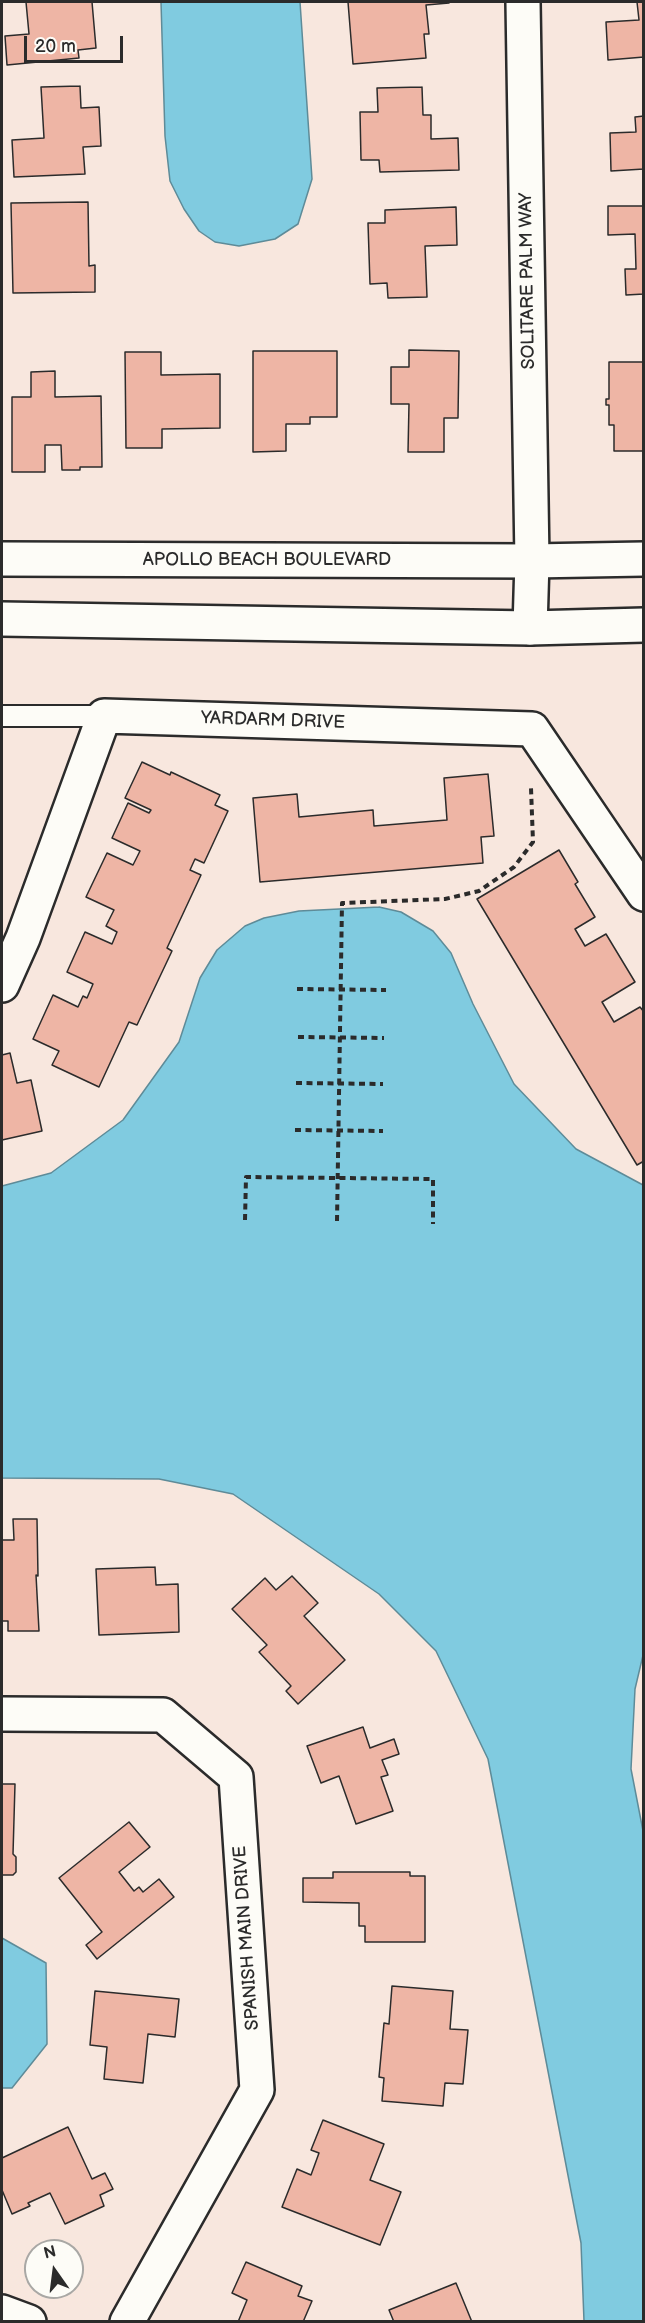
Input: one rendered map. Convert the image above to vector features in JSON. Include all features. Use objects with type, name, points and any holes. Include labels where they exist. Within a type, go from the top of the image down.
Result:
[{"type":"street","name":"SOLITARE PALM WAY","points":[[523,2],[532,561]]},
{"type":"street","name":"APOLLO BEACH BOULEVARD","points":[[2,559],[532,561],[644,559]]},
{"type":"street","points":[[530,628],[532,561]]},
{"type":"street","points":[[2,620],[530,628],[644,625]]},
{"type":"street","points":[[2,986],[23,938],[104,716]]},
{"type":"street","name":"YARDARM DRIVE","points":[[104,716],[532,729],[537,738]]},
{"type":"street","points":[[537,738],[644,894]]},
{"type":"street","name":"SPANISH MAIN DRIVE","points":[[2,1714],[163,1715],[236,1777],[257,2090],[127,2322]]},
{"type":"street","points":[[2,2312],[28,2322]]},
{"type":"lane","points":[[2,716],[104,716]]},
{"type":"path","points":[[338,1221],[342,903],[445,899],[478,891],[514,867],[533,842],[529,755],[537,738]]},
{"type":"path","points":[[297,989],[386,990]]},
{"type":"path","points":[[298,1036],[384,1038]]},
{"type":"path","points":[[296,1083],[383,1084]]},
{"type":"path","points":[[295,1131],[382,1131]]},
{"type":"path","points":[[245,1220],[246,1177],[434,1179],[433,1224]]},
{"type":"water","points":[[161,2],[300,2],[312,179],[298,224],[275,239],[239,246],[215,242],[199,231],[184,209],[170,181],[165,136]]},
{"type":"water","points":[[379,907],[401,912],[433,931],[451,953],[473,1004],[514,1084],[576,1149],[643,1185],[644,1651],[635,1689],[631,1769],[644,1836],[643,2321],[584,2321],[581,2243],[488,1759],[436,1651],[379,1594],[233,1494],[159,1479],[2,1478],[2,1186],[51,1173],[123,1120],[179,1042],[200,978],[217,950],[245,926],[264,918],[299,911]]},
{"type":"water","points":[[2,1938],[46,1963],[47,2044],[12,2088],[2,2088]]},
{"type":"building","points":[[26,2],[92,2],[96,48],[78,50],[79,58],[7,65],[5,36],[29,34]]},
{"type":"building","points":[[348,2],[449,3],[426,5],[429,34],[424,34],[426,58],[353,64]]},
{"type":"building","points":[[637,2],[644,2],[644,57],[608,60],[606,22],[639,20]]},
{"type":"building","points":[[80,86],[81,108],[99,107],[101,146],[83,147],[85,174],[14,177],[12,140],[44,138],[41,87]]},
{"type":"building","points":[[422,87],[423,115],[431,115],[431,139],[458,138],[459,170],[380,172],[379,160],[361,160],[360,112],[378,112],[377,88]]},
{"type":"building","points":[[644,116],[644,169],[611,171],[610,133],[636,132],[635,117]]},
{"type":"building","points":[[88,202],[89,266],[95,265],[95,292],[13,293],[11,203]]},
{"type":"building","points":[[608,206],[644,206],[644,294],[626,295],[625,269],[636,269],[635,234],[608,235]]},
{"type":"building","points":[[456,207],[457,245],[425,246],[427,297],[388,298],[387,283],[370,284],[368,223],[385,223],[385,210]]},
{"type":"building","points":[[409,350],[459,351],[458,418],[444,418],[444,452],[408,452],[409,404],[391,404],[391,367],[409,367]]},
{"type":"building","points":[[253,351],[337,351],[337,417],[310,417],[310,424],[286,424],[286,451],[253,452]]},
{"type":"building","points":[[125,352],[161,352],[161,375],[220,374],[220,428],[162,429],[162,448],[126,448]]},
{"type":"building","points":[[609,362],[644,362],[644,451],[614,451],[614,425],[609,425],[609,405],[606,405],[606,399],[609,399]]},
{"type":"building","points":[[55,371],[55,397],[101,396],[102,467],[62,470],[61,445],[45,445],[45,472],[12,472],[12,397],[31,397],[31,372]]},
{"type":"building","points":[[142,762],[170,775],[171,772],[220,795],[215,805],[228,811],[204,863],[195,859],[190,870],[201,875],[167,948],[172,951],[137,1025],[129,1022],[99,1087],[52,1065],[59,1051],[33,1039],[53,995],[78,1007],[83,996],[87,998],[93,984],[67,972],[85,932],[112,944],[117,932],[106,926],[114,910],[86,897],[107,853],[133,865],[140,851],[112,838],[128,803],[149,813],[151,810],[125,798]]},
{"type":"building","points":[[488,774],[494,836],[481,837],[483,863],[260,882],[253,798],[297,794],[299,817],[373,810],[374,826],[447,820],[444,778]]},
{"type":"building","points":[[559,850],[578,882],[575,884],[595,917],[575,929],[585,946],[606,934],[635,982],[602,1002],[614,1022],[640,1007],[644,1012],[644,1161],[637,1165],[477,899]]},
{"type":"building","points":[[10,1053],[17,1083],[31,1080],[42,1131],[2,1140],[2,1055]]},
{"type":"building","points":[[13,1519],[37,1519],[38,1576],[36,1575],[39,1631],[8,1631],[8,1621],[2,1621],[2,1540],[14,1540]]},
{"type":"building","points":[[155,1567],[156,1585],[178,1584],[179,1632],[99,1635],[96,1569]]},
{"type":"building","points":[[292,1576],[318,1603],[304,1616],[345,1660],[298,1704],[286,1691],[291,1686],[259,1652],[267,1645],[232,1609],[265,1578],[276,1590]]},
{"type":"building","points":[[363,1727],[370,1748],[394,1739],[399,1754],[382,1760],[388,1775],[381,1777],[393,1811],[356,1824],[339,1776],[321,1783],[307,1746]]},
{"type":"building","points":[[2,1784],[15,1784],[13,1854],[16,1857],[16,1872],[13,1875],[2,1875]]},
{"type":"building","points":[[129,1822],[150,1847],[119,1872],[134,1891],[139,1887],[143,1892],[159,1879],[174,1897],[97,1959],[86,1945],[102,1932],[59,1878]]},
{"type":"building","points":[[333,1872],[410,1872],[410,1876],[425,1876],[425,1942],[365,1942],[365,1926],[359,1926],[359,1903],[303,1902],[303,1878],[333,1878]]},
{"type":"building","points":[[392,1986],[453,1991],[450,2029],[468,2030],[463,2084],[445,2083],[443,2106],[382,2101],[384,2078],[379,2077],[384,2023],[389,2024]]},
{"type":"building","points":[[95,1991],[179,1999],[175,2037],[148,2034],[143,2083],[104,2079],[107,2047],[90,2045]]},
{"type":"building","points":[[323,2120],[384,2144],[370,2180],[401,2192],[380,2245],[282,2207],[297,2169],[311,2175],[319,2153],[311,2150]]},
{"type":"building","points":[[68,2127],[92,2179],[105,2173],[113,2189],[100,2195],[104,2206],[65,2224],[50,2193],[28,2203],[30,2206],[12,2214],[2,2190],[2,2158]]},
{"type":"building","points":[[246,2262],[302,2286],[298,2296],[312,2301],[303,2322],[238,2322],[247,2300],[232,2293]]},
{"type":"building","points":[[456,2283],[472,2322],[394,2322],[389,2310]]}]
